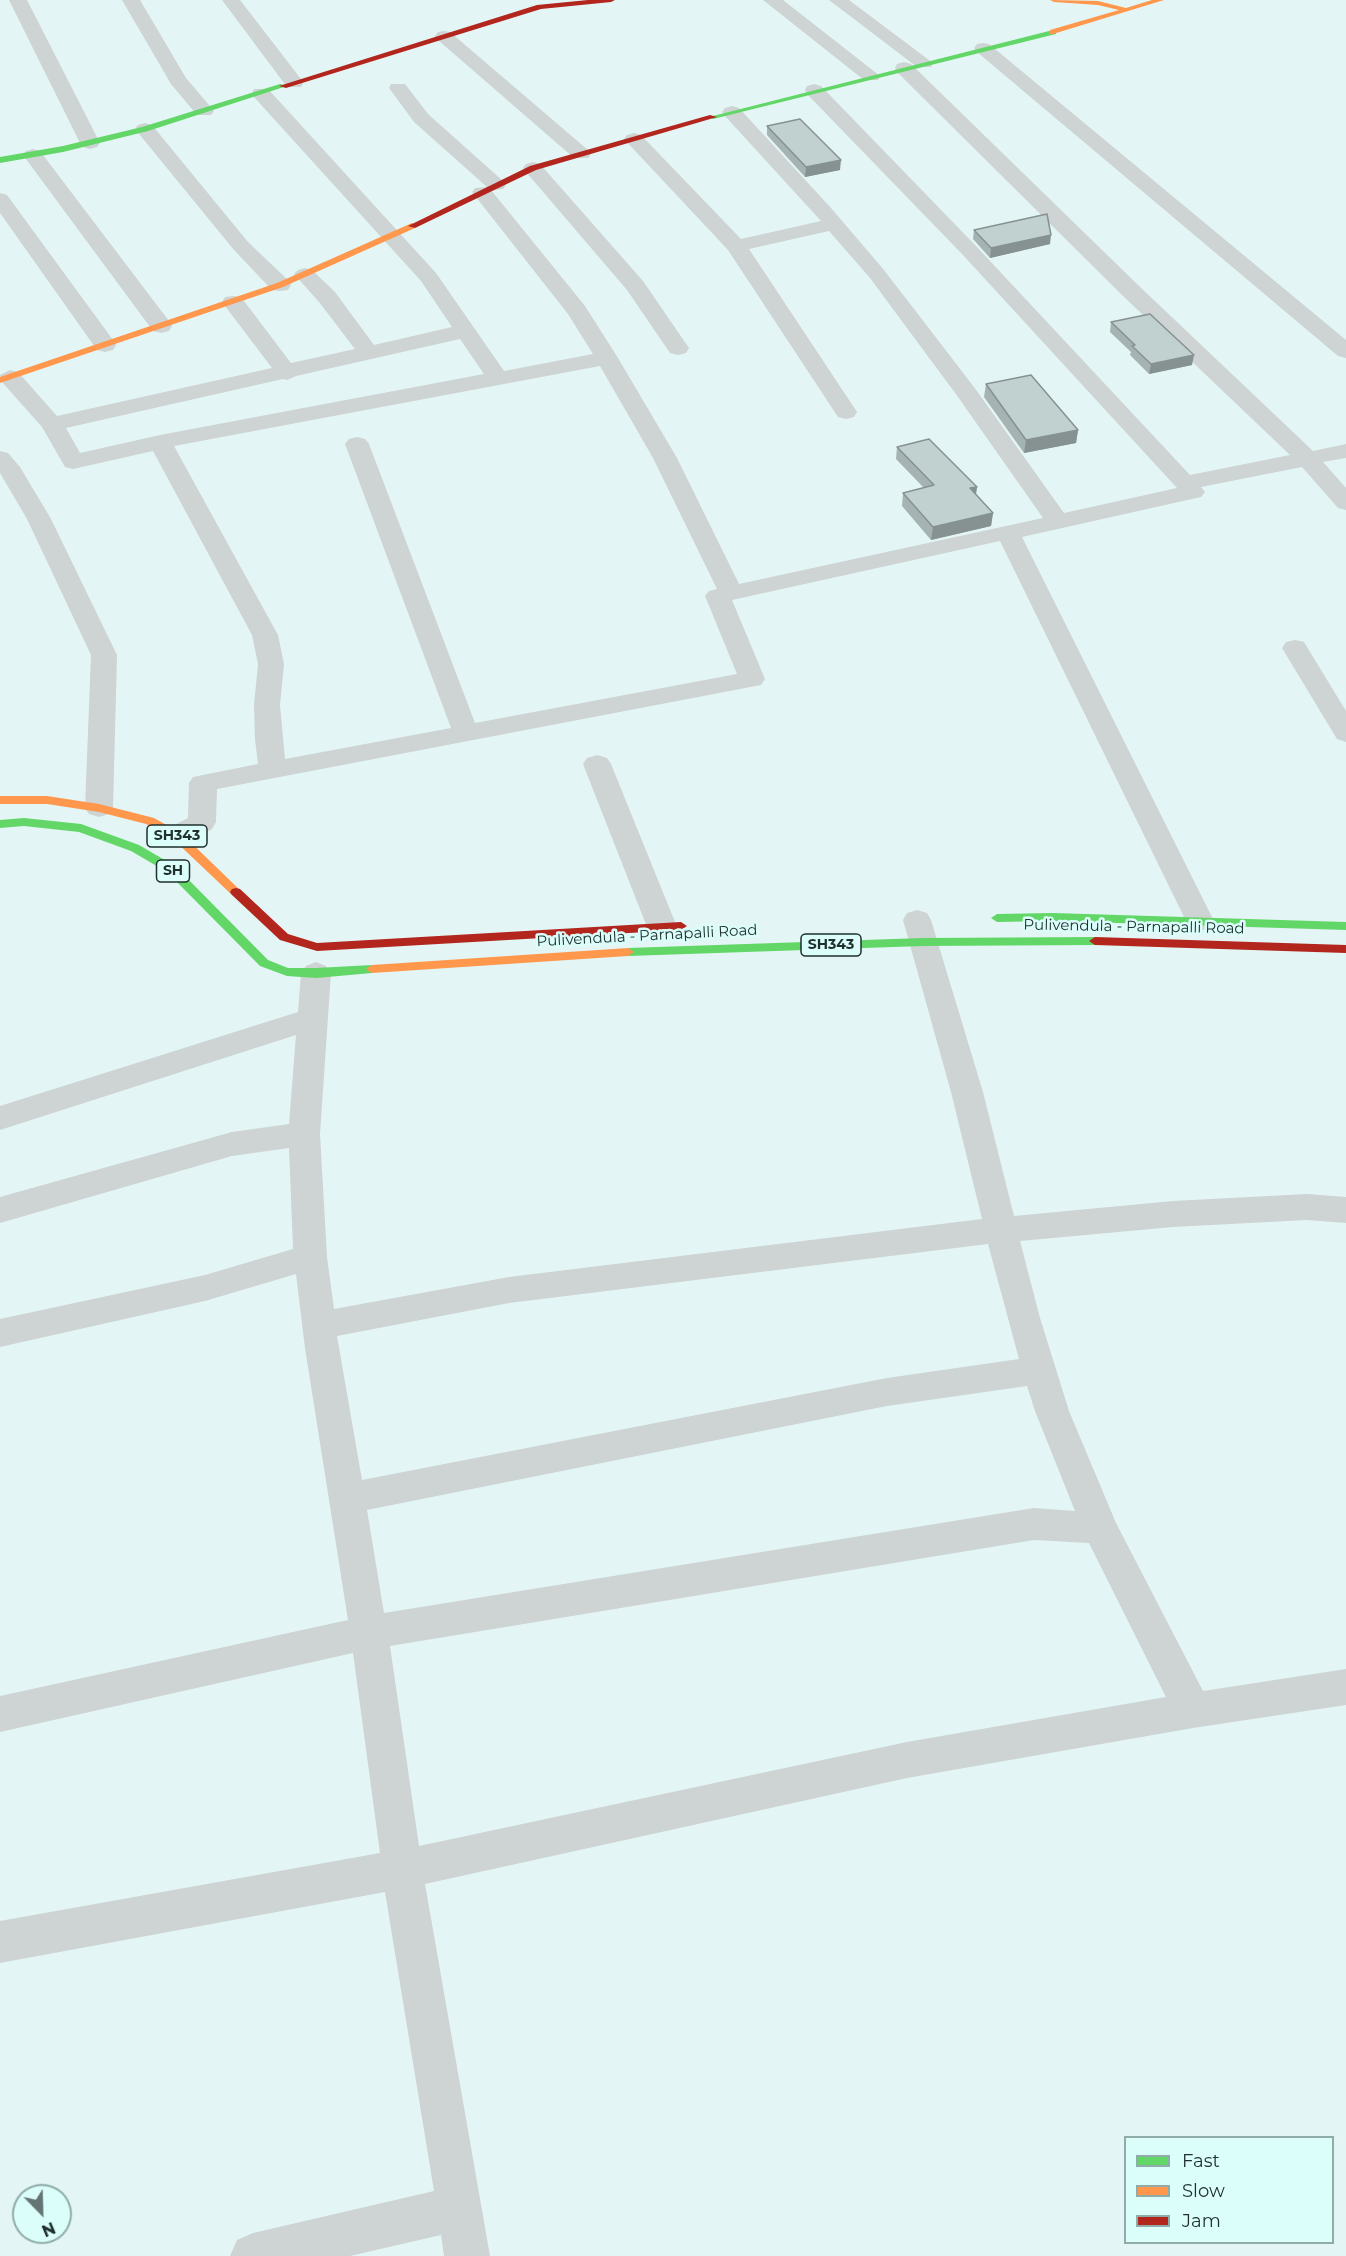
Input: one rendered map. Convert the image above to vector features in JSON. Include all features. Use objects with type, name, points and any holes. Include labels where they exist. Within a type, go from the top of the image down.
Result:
[{"type":"street","points":[[18,0],[90,143]]},
{"type":"street","points":[[131,0],[178,80],[204,111]]},
{"type":"street","points":[[231,0],[294,83]]},
{"type":"street","points":[[0,160],[90,143],[145,129],[540,7],[611,0]]},
{"type":"street","points":[[772,0],[871,76]]},
{"type":"street","points":[[838,0],[914,65],[1121,281],[1307,459],[1346,503]]},
{"type":"street","points":[[1054,0],[1098,3],[1127,9]]},
{"type":"street","points":[[607,358],[160,442],[73,462],[52,424],[5,378],[280,285],[391,236],[533,168],[814,90],[1091,22],[1160,0]]},
{"type":"street","points":[[444,36],[580,154]]},
{"type":"street","points":[[983,48],[1346,351]]},
{"type":"street","points":[[398,88],[422,118],[489,188],[577,311],[665,459],[731,593]]},
{"type":"street","points":[[177,836],[202,822],[203,783],[752,679],[718,596],[1193,492],[969,250],[814,90]]},
{"type":"street","points":[[261,93],[429,277],[498,379]]},
{"type":"street","points":[[732,112],[834,224],[912,320],[1057,521]]},
{"type":"street","points":[[145,129],[241,246],[280,285]]},
{"type":"street","points":[[634,139],[736,246],[846,411]]},
{"type":"street","points":[[33,154],[161,326]]},
{"type":"street","points":[[533,168],[635,286],[678,348]]},
{"type":"street","points":[[0,199],[105,345]]},
{"type":"street","points":[[736,246],[834,224]]},
{"type":"street","points":[[304,274],[327,297],[368,352]]},
{"type":"street","points":[[233,302],[286,373]]},
{"type":"street","points":[[52,424],[464,331]]},
{"type":"street","points":[[160,442],[265,635],[271,664],[267,705],[268,738],[273,770]]},
{"type":"street","points":[[357,444],[466,733]]},
{"type":"street","points":[[1185,483],[1346,451]]},
{"type":"street","points":[[0,458],[12,472],[39,519],[104,655],[99,808]]},
{"type":"street","points":[[1008,532],[1200,921]]},
{"type":"street","points":[[1295,648],[1346,733]]},
{"type":"street","points":[[597,764],[662,927]]},
{"type":"street","name":"Pulivendula - Parnapalli Road","points":[[0,800],[47,801],[135,815],[177,836],[284,937],[317,960],[656,950],[918,926],[1052,940],[1346,950]]},
{"type":"street","name":"Pulivendula - Parnapalli Road","points":[[0,824],[24,822],[81,828],[135,848],[171,869],[264,963],[287,972],[317,960],[662,927],[696,926]]},
{"type":"street","name":"Pulivendula - Parnapalli Road","points":[[985,919],[1053,917],[1346,926]]},
{"type":"street","points":[[918,926],[967,1092],[1000,1230],[1052,1411],[1100,1528],[1193,1710]]},
{"type":"street","points":[[317,960],[303,1134],[310,1257],[319,1326],[369,1632],[402,1869],[467,2256]]},
{"type":"street","points":[[0,1118],[312,1019]]},
{"type":"street","points":[[0,1210],[232,1144],[303,1134]]},
{"type":"street","points":[[319,1326],[509,1290],[1000,1230],[1173,1214],[1307,1207],[1346,1210]]},
{"type":"street","points":[[0,1333],[205,1288],[310,1257]]},
{"type":"street","points":[[347,1498],[887,1392],[1039,1370]]},
{"type":"street","points":[[0,1714],[369,1632],[1034,1524],[1100,1528]]},
{"type":"street","points":[[0,1942],[402,1869],[907,1760],[1193,1710],[1346,1687]]},
{"type":"street","points":[[253,2256],[459,2208]]},
{"type":"building","points":[[800,119],[841,160],[806,167],[767,126]]},
{"type":"building","points":[[1047,214],[1051,235],[991,248],[974,230]]},
{"type":"building","points":[[1150,314],[1194,355],[1151,364],[1111,322]]},
{"type":"building","points":[[1031,375],[1078,430],[1026,440],[986,384]]},
{"type":"building","points":[[929,439],[977,487],[970,488],[993,513],[933,527],[903,493],[934,485],[897,447]]},
{"type":"traffic: fast","points":[[713,117],[1053,32]]},
{"type":"traffic: fast","points":[[0,160],[63,149],[145,129],[283,86]]},
{"type":"traffic: fast","points":[[0,824],[24,822],[81,828],[135,848],[171,869],[264,963],[287,972],[316,973],[372,969]]},
{"type":"traffic: fast","points":[[997,918],[1053,917],[1346,926]]},
{"type":"traffic: fast","points":[[628,952],[923,942],[1095,941]]},
{"type":"traffic: slow","points":[[1054,0],[1098,3],[1122,8]]},
{"type":"traffic: slow","points":[[1053,32],[1160,0]]},
{"type":"traffic: slow","points":[[0,380],[280,285],[412,226]]},
{"type":"traffic: slow","points":[[0,800],[47,800],[99,808],[150,821],[177,836],[236,892]]},
{"type":"traffic: slow","points":[[372,969],[628,952]]},
{"type":"traffic: jam","points":[[283,86],[540,7],[611,0]]},
{"type":"traffic: jam","points":[[412,226],[533,168],[713,117]]},
{"type":"traffic: jam","points":[[236,892],[284,937],[317,947],[681,926]]},
{"type":"traffic: jam","points":[[1095,941],[1346,949]]}]
